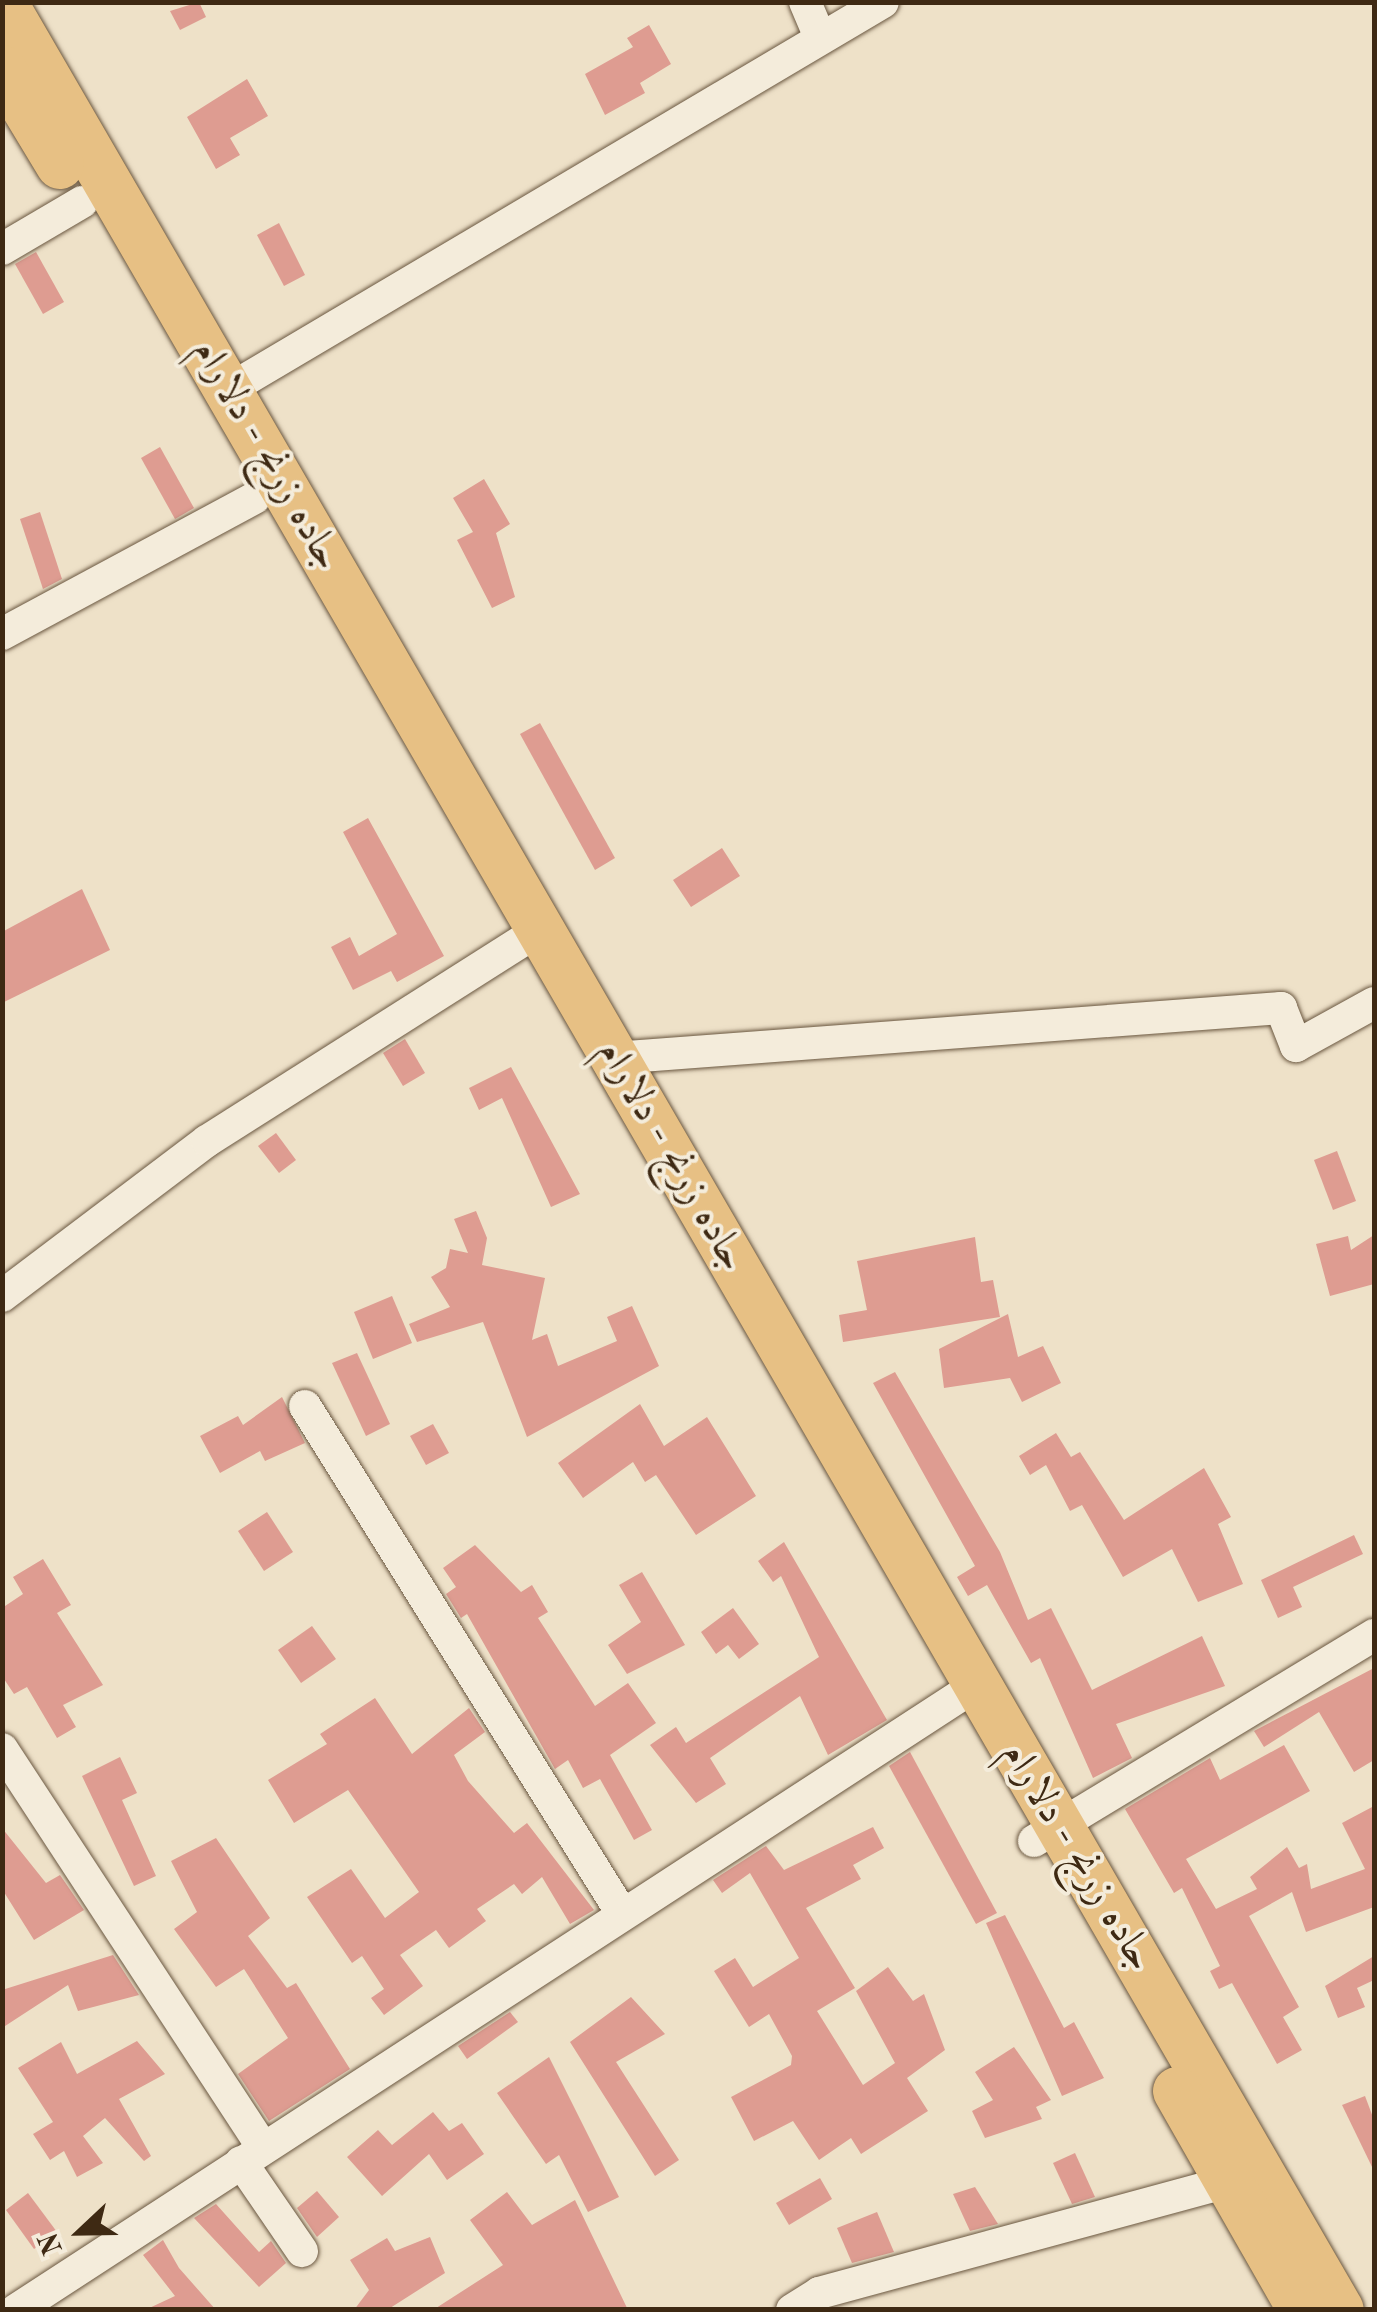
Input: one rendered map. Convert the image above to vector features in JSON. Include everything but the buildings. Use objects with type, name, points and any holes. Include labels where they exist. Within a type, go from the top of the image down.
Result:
[{"type":"highway","name":"جاده زرنج - دلارام","points":[[2,2],[228,390],[526,938],[963,1694],[1048,1833],[1246,2178],[1340,2310]]},
{"type":"highway","name":"جاده زرنج - دلارام","points":[[2,70],[254,498],[526,938],[614,1058],[963,1694]]},
{"type":"highway","name":"جاده زرنج - دلارام","points":[[1246,2178],[1302,2310]]},
{"type":"street","points":[[805,2],[820,38]]},
{"type":"street","points":[[228,390],[883,2]]},
{"type":"street","points":[[2,250],[82,202]]},
{"type":"street","points":[[2,634],[254,498]]},
{"type":"street","points":[[2,1296],[206,1142],[526,938]]},
{"type":"street","points":[[614,1058],[1281,1008],[1296,1046],[1374,1003]]},
{"type":"street","points":[[305,1406],[621,1912]]},
{"type":"street","points":[[1048,1833],[1374,1634]]},
{"type":"street","points":[[16,2310],[621,1912],[963,1694]]},
{"type":"street","points":[[2,1749],[252,2155],[302,2251]]},
{"type":"street","points":[[792,2310],[818,2293],[1246,2178]]}]
